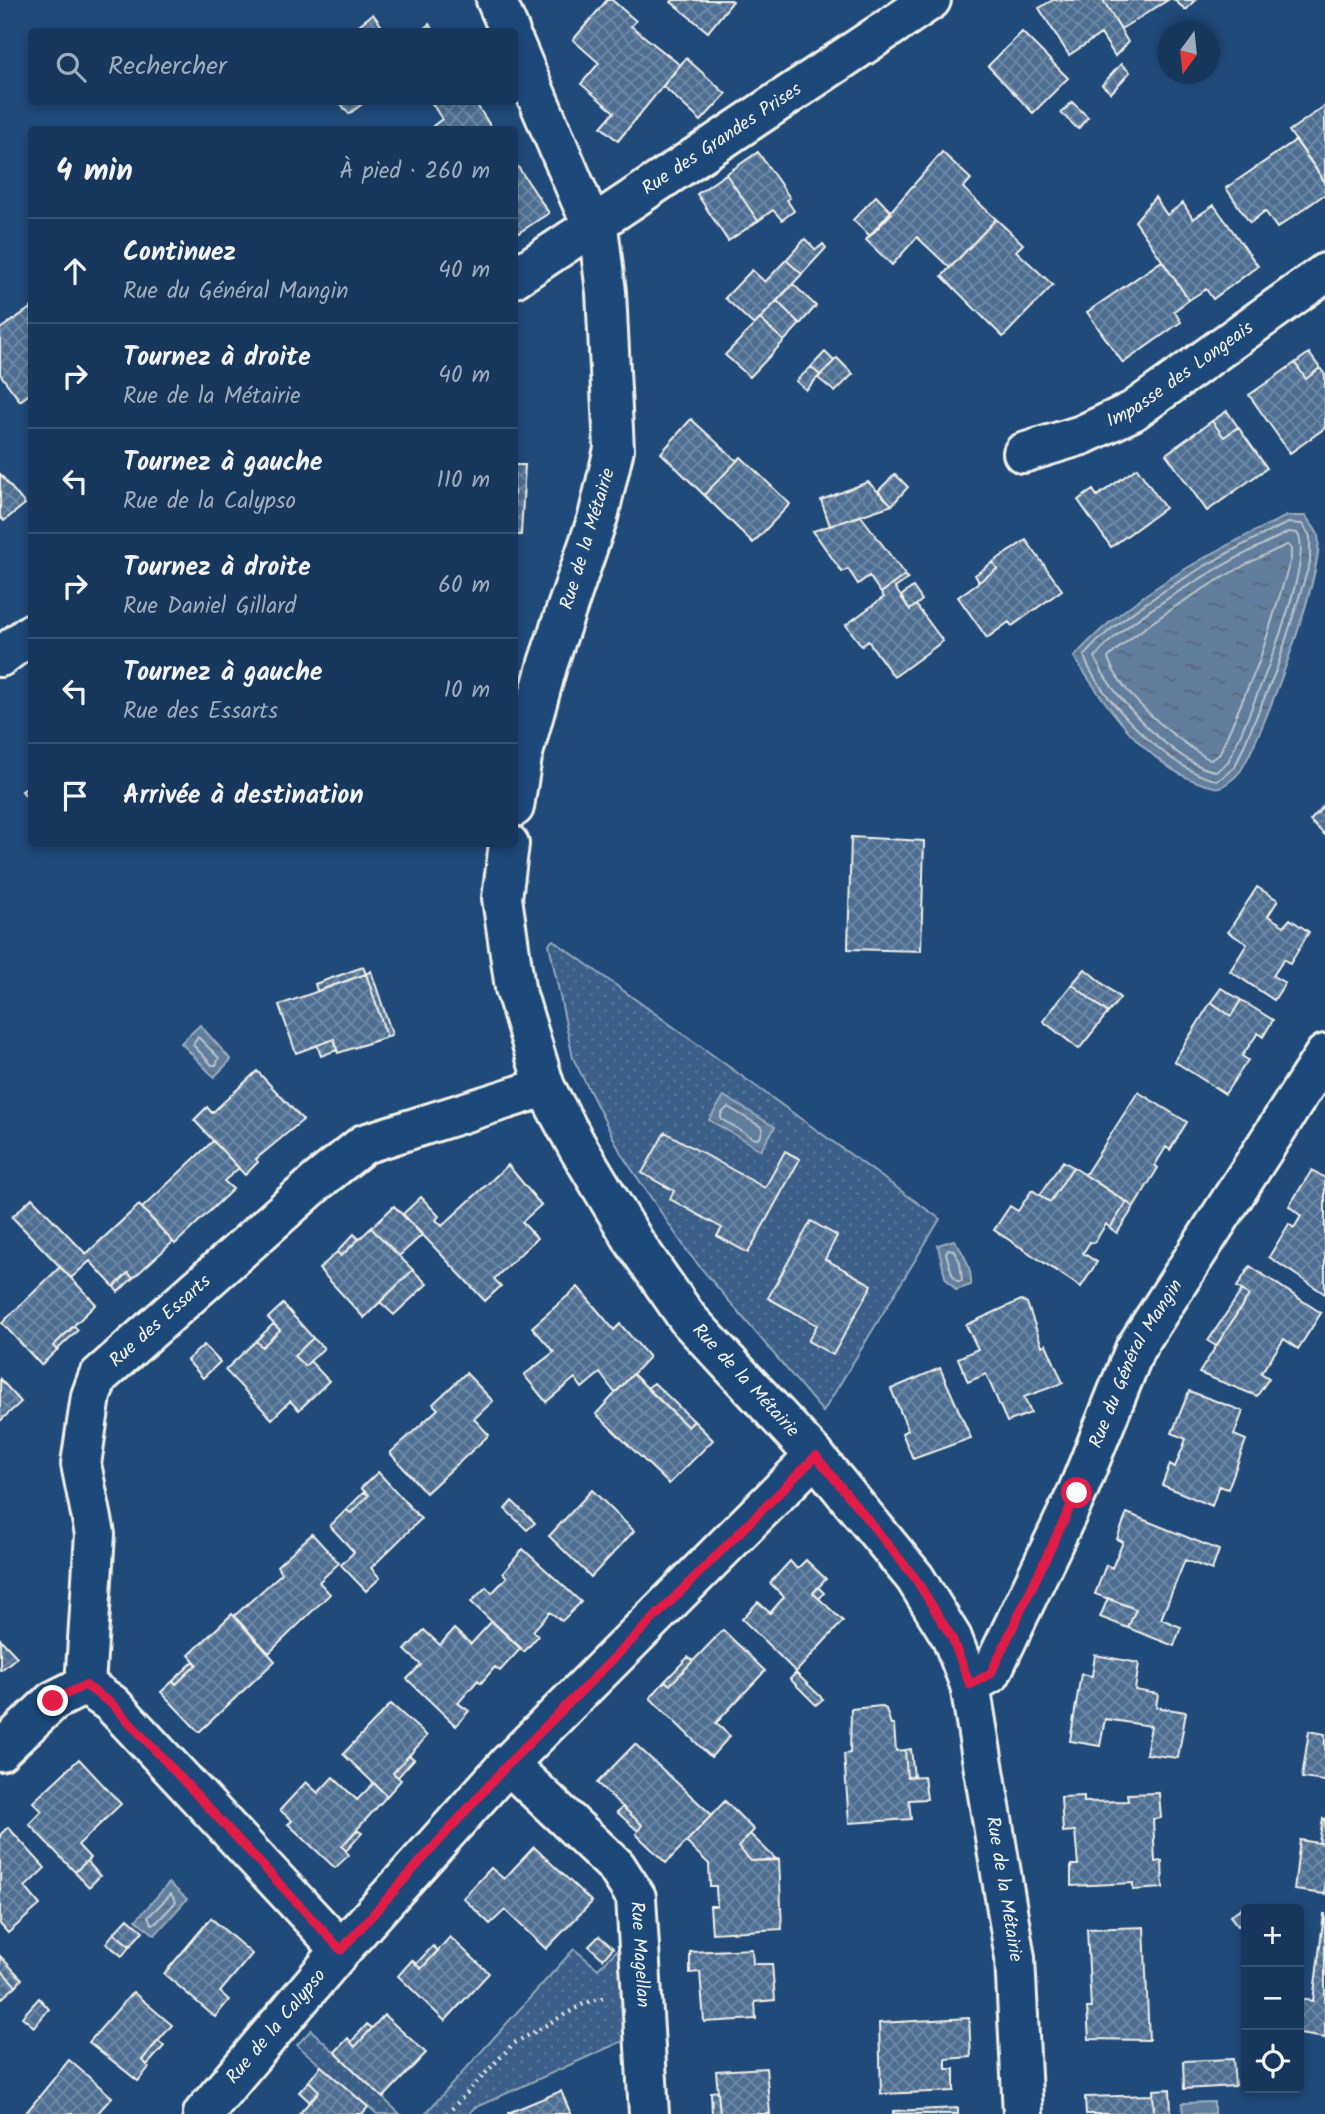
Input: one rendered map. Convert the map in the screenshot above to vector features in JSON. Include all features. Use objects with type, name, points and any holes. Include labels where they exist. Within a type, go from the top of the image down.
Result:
[{"type":"street","points":[[496,0],[508,28]]},
{"type":"street","name":"Rue des Grandes Prises","points":[[518,275],[931,0]]},
{"type":"street","name":"Rue de la Métairie","points":[[518,52],[599,235],[606,292],[614,450],[598,517],[541,690],[522,757],[518,782]]},
{"type":"street","name":"Impasse des Longeais","points":[[1023,453],[1083,435],[1133,411],[1325,273]]},
{"type":"street","points":[[0,657],[28,636]]},
{"type":"street","name":"Rue de la Métairie","points":[[509,847],[502,898],[515,988],[545,1087],[635,1243],[688,1319],[816,1456],[915,1578],[952,1638],[970,1685],[1015,1958],[1023,2114]]},
{"type":"street","name":"Rue du Général Mangin","points":[[970,1685],[991,1673],[1077,1493],[1135,1349],[1325,1054]]},
{"type":"street","name":"Rue des Essarts","points":[[85,1685],[95,1534],[81,1464],[91,1396],[98,1377],[319,1180],[364,1144],[545,1087]]},
{"type":"street","name":"Rue de la Calypso","points":[[204,2114],[341,1950],[508,1764],[816,1456]]},
{"type":"street","points":[[0,1751],[53,1701],[85,1685],[112,1704],[341,1950]]},
{"type":"street","name":"Rue Magellan","points":[[508,1764],[626,1877],[636,1897],[649,2114]]},
{"type":"path","points":[[447,2114],[513,2043],[585,2003],[641,1988]]},
{"type":"shaded area","points":[[553,940],[940,1219],[823,1412],[690,1255],[622,1155],[573,1058],[549,944]]},
{"type":"shaded area","points":[[621,1946],[625,2040],[474,2108],[469,2114],[425,2114],[574,1949],[598,1969]]},
{"type":"shaded area","points":[[311,2030],[400,2114],[377,2114],[297,2045]]},
{"type":"water","points":[[1287,516],[1306,516],[1318,535],[1318,554],[1303,616],[1277,690],[1239,773],[1221,788],[1197,782],[1175,771],[1135,739],[1074,657],[1095,635],[1145,595],[1202,560]]},
{"type":"water","points":[[200,1025],[231,1060],[214,1077],[181,1043]]},
{"type":"water","points":[[724,1096],[775,1127],[761,1150],[709,1120]]},
{"type":"water","points":[[954,1240],[967,1261],[971,1279],[971,1285],[956,1290],[945,1277],[938,1245]]},
{"type":"water","points":[[169,1883],[187,1899],[155,1935],[136,1920]]},
{"type":"water","points":[[1214,2102],[1214,2114],[1183,2114],[1182,2103]]},
{"type":"building","points":[[607,0],[612,0],[636,21],[631,26],[680,65],[618,141],[601,127],[614,112],[581,84],[599,63],[573,40]]},
{"type":"building","points":[[1053,0],[1103,0],[1128,42],[1115,56],[1101,34],[1069,55],[1039,8]]},
{"type":"building","points":[[1103,0],[1168,0],[1121,29]]},
{"type":"building","points":[[1174,0],[1195,0],[1186,10]]},
{"type":"building","points":[[733,1],[708,32],[671,2]]},
{"type":"building","points":[[373,14],[383,28],[355,28]]},
{"type":"building","points":[[1022,32],[1068,78],[1033,113],[988,66]]},
{"type":"building","points":[[686,58],[726,94],[701,121],[663,86]]},
{"type":"building","points":[[1121,64],[1130,72],[1111,93],[1102,85]]},
{"type":"building","points":[[1072,102],[1088,117],[1078,129],[1061,113]]},
{"type":"building","points":[[342,105],[361,105],[349,114]]},
{"type":"building","points":[[433,105],[477,105],[490,126],[433,126],[442,119]]},
{"type":"building","points":[[1325,106],[1325,180],[1324,181],[1289,131]]},
{"type":"building","points":[[1296,140],[1325,182],[1325,194],[1277,228],[1265,211],[1250,223],[1226,188]]},
{"type":"building","points":[[758,152],[790,198],[787,200],[794,211],[782,220],[773,210],[758,221],[726,174]]},
{"type":"building","points":[[942,152],[971,179],[963,188],[996,219],[950,268],[917,237],[892,265],[866,240]]},
{"type":"building","points":[[518,167],[549,213],[518,233]]},
{"type":"building","points":[[726,174],[758,221],[728,241],[697,194]]},
{"type":"building","points":[[876,196],[892,213],[870,236],[853,220]]},
{"type":"building","points":[[1155,197],[1167,215],[1183,203],[1193,219],[1214,205],[1258,266],[1213,299],[1206,289],[1189,300],[1135,221]]},
{"type":"building","points":[[996,219],[1023,244],[1016,251],[1053,285],[1003,337],[942,276]]},
{"type":"building","points":[[805,239],[816,250],[823,244],[826,248],[802,274],[786,260]]},
{"type":"building","points":[[786,260],[802,274],[754,325],[725,298],[752,270],[765,282]]},
{"type":"building","points":[[1162,261],[1189,300],[1174,311],[1181,322],[1123,363],[1087,312]]},
{"type":"building","points":[[793,284],[816,306],[800,324],[777,301]]},
{"type":"building","points":[[777,301],[800,324],[784,341],[760,319]]},
{"type":"building","points":[[28,310],[28,395],[20,401],[0,374],[0,329]]},
{"type":"building","points":[[760,319],[784,341],[750,377],[725,355]]},
{"type":"building","points":[[825,352],[834,361],[820,375],[811,367]]},
{"type":"building","points":[[1309,353],[1320,368],[1306,379],[1295,363]]},
{"type":"building","points":[[837,358],[853,374],[835,392],[818,378]]},
{"type":"building","points":[[1295,363],[1306,379],[1320,368],[1325,375],[1325,428],[1290,453],[1249,395]]},
{"type":"building","points":[[811,367],[820,375],[806,390],[796,381]]},
{"type":"building","points":[[1227,411],[1238,427],[1224,437],[1212,421]]},
{"type":"building","points":[[691,419],[737,461],[704,495],[661,453]]},
{"type":"building","points":[[1212,421],[1224,437],[1238,427],[1267,468],[1207,511],[1166,454]]},
{"type":"building","points":[[741,457],[790,504],[753,543],[704,495]]},
{"type":"building","points":[[518,465],[525,465],[521,535],[518,535]]},
{"type":"building","points":[[1137,468],[1165,508],[1111,547],[1078,500],[1093,490],[1097,496]]},
{"type":"building","points":[[0,474],[25,504],[4,521],[0,517]]},
{"type":"building","points":[[895,474],[908,487],[892,505],[878,491]]},
{"type":"building","points":[[868,482],[892,505],[830,526],[821,500]]},
{"type":"building","points":[[861,516],[905,575],[881,593],[869,576],[858,584],[848,569],[842,572],[813,531]]},
{"type":"building","points":[[1026,540],[1062,590],[1012,626],[1009,622],[987,638],[958,597],[997,569],[993,562]]},
{"type":"building","points":[[993,562],[997,569],[979,582],[975,575]]},
{"type":"building","points":[[905,575],[908,579],[895,588],[910,610],[916,605],[943,641],[894,677],[868,641],[862,646],[846,625],[884,597],[881,593]]},
{"type":"building","points":[[913,587],[922,600],[910,610],[901,596]]},
{"type":"building","points":[[28,787],[28,799],[22,791]]},
{"type":"building","points":[[1325,804],[1325,835],[1310,821]]},
{"type":"building","points":[[851,837],[924,841],[921,951],[848,949]]},
{"type":"building","points":[[1257,887],[1278,900],[1268,916],[1284,926],[1290,919],[1309,932],[1290,964],[1284,959],[1273,976],[1285,983],[1274,1000],[1230,971],[1247,944],[1228,932]]},
{"type":"building","points":[[363,967],[366,974],[317,991],[315,984]]},
{"type":"building","points":[[1085,969],[1120,998],[1108,1013],[1072,984]]},
{"type":"building","points":[[371,971],[392,1034],[387,1037],[366,974]]},
{"type":"building","points":[[366,974],[387,1037],[338,1053],[334,1039],[296,1053],[279,1005]]},
{"type":"building","points":[[1072,984],[1108,1013],[1079,1049],[1043,1021]]},
{"type":"building","points":[[1221,988],[1241,1000],[1231,1016],[1211,1002]]},
{"type":"building","points":[[1241,1000],[1273,1020],[1263,1037],[1258,1033],[1242,1056],[1248,1060],[1225,1094],[1174,1061],[1211,1002],[1231,1016]]},
{"type":"building","points":[[334,1039],[337,1050],[321,1056],[317,1045]]},
{"type":"building","points":[[257,1071],[303,1120],[256,1159],[258,1162],[245,1175],[194,1120],[207,1107],[212,1113]]},
{"type":"building","points":[[1138,1092],[1187,1122],[1170,1150],[1166,1147],[1155,1165],[1158,1168],[1134,1207],[1085,1175]]},
{"type":"building","points":[[665,1132],[765,1188],[785,1151],[800,1159],[748,1253],[717,1236],[722,1228],[670,1199],[674,1191],[642,1173]]},
{"type":"building","points":[[213,1141],[239,1168],[224,1181],[233,1189],[175,1244],[142,1208]]},
{"type":"building","points":[[1063,1161],[1073,1167],[1050,1202],[1040,1195]]},
{"type":"building","points":[[508,1165],[541,1205],[522,1222],[537,1238],[494,1279],[501,1286],[485,1301],[403,1214],[421,1197],[439,1216],[436,1220],[442,1226]]},
{"type":"building","points":[[1073,1167],[1127,1202],[1110,1228],[1106,1224],[1094,1243],[1090,1242],[1083,1253],[1097,1262],[1081,1287],[994,1230],[1010,1206],[1018,1211],[1032,1190],[1050,1202]]},
{"type":"building","points":[[1312,1170],[1325,1178],[1325,1294],[1269,1257],[1289,1224],[1294,1228],[1301,1216],[1289,1206]]},
{"type":"building","points":[[32,1198],[86,1254],[139,1205],[173,1242],[133,1278],[128,1273],[114,1287],[90,1261],[71,1278],[12,1217]]},
{"type":"building","points":[[1127,1202],[1134,1207],[1117,1233],[1110,1228]]},
{"type":"building","points":[[394,1206],[422,1235],[399,1256],[371,1228]]},
{"type":"building","points":[[811,1221],[837,1236],[825,1259],[872,1285],[833,1355],[808,1341],[817,1325],[768,1298]]},
{"type":"building","points":[[371,1228],[413,1270],[364,1318],[319,1269],[337,1252],[341,1256]]},
{"type":"building","points":[[354,1234],[359,1239],[341,1256],[337,1252]]},
{"type":"building","points":[[1250,1266],[1321,1313],[1298,1349],[1284,1339],[1261,1373],[1269,1378],[1257,1396],[1199,1373],[1249,1295],[1237,1287]]},
{"type":"building","points":[[60,1267],[96,1304],[53,1346],[57,1350],[41,1365],[2,1323]]},
{"type":"building","points":[[413,1270],[427,1284],[394,1315],[380,1302]]},
{"type":"building","points":[[128,1273],[133,1278],[118,1292],[114,1287]]},
{"type":"building","points":[[578,1287],[614,1330],[620,1324],[649,1357],[615,1393],[600,1373],[582,1388],[575,1378],[546,1402],[524,1375],[554,1352],[532,1327]]},
{"type":"building","points":[[1242,1290],[1249,1295],[1216,1346],[1208,1341]]},
{"type":"building","points":[[1021,1300],[1027,1303],[1042,1346],[1046,1344],[1063,1383],[1024,1397],[1031,1413],[1007,1422],[986,1374],[968,1382],[958,1358],[978,1349],[966,1325]]},
{"type":"building","points":[[283,1304],[313,1338],[294,1356],[305,1366],[310,1361],[329,1381],[299,1410],[290,1401],[272,1419],[225,1370],[256,1341],[262,1347],[280,1330],[268,1318]]},
{"type":"building","points":[[273,1324],[280,1330],[262,1347],[256,1341]]},
{"type":"building","points":[[74,1326],[78,1330],[57,1350],[53,1346]]},
{"type":"building","points":[[313,1338],[324,1348],[305,1366],[294,1356]]},
{"type":"building","points":[[204,1345],[220,1362],[203,1378],[187,1360]]},
{"type":"building","points":[[940,1368],[971,1438],[913,1459],[902,1433],[908,1430],[891,1389]]},
{"type":"building","points":[[466,1373],[493,1401],[474,1419],[489,1435],[426,1493],[390,1453],[438,1409],[433,1404]]},
{"type":"building","points":[[633,1374],[688,1427],[694,1421],[713,1440],[669,1484],[596,1414]]},
{"type":"building","points":[[0,1379],[21,1402],[0,1421]]},
{"type":"building","points":[[654,1383],[694,1421],[688,1427],[647,1388]]},
{"type":"building","points":[[1189,1391],[1243,1411],[1234,1435],[1246,1440],[1228,1489],[1219,1486],[1212,1506],[1162,1485],[1170,1464],[1175,1467],[1186,1439],[1172,1433]]},
{"type":"building","points":[[378,1472],[421,1519],[371,1568],[380,1578],[366,1591],[341,1565],[354,1552],[330,1526],[346,1510],[351,1513],[369,1495],[361,1488]]},
{"type":"building","points":[[592,1490],[634,1531],[591,1577],[549,1536]]},
{"type":"building","points":[[364,1492],[369,1495],[351,1513],[346,1510]]},
{"type":"building","points":[[512,1501],[535,1523],[527,1530],[505,1509]]},
{"type":"building","points":[[1127,1513],[1219,1550],[1212,1570],[1185,1560],[1161,1619],[1181,1627],[1174,1646],[1128,1628],[1136,1609],[1095,1594],[1106,1565],[1112,1568],[1123,1542],[1117,1539]]},
{"type":"building","points":[[312,1534],[339,1563],[319,1582],[330,1594],[269,1653],[234,1616],[282,1573],[277,1566]]},
{"type":"building","points":[[523,1549],[581,1602],[562,1621],[550,1612],[533,1631],[538,1636],[524,1652],[471,1602],[486,1587],[492,1593],[507,1577],[503,1573]]},
{"type":"building","points":[[806,1560],[826,1579],[813,1593],[843,1621],[796,1672],[742,1619],[758,1602],[770,1613],[784,1597],[770,1583],[790,1561],[797,1569]]},
{"type":"building","points":[[818,1587],[824,1593],[819,1599],[813,1593]]},
{"type":"building","points":[[1108,1598],[1136,1609],[1128,1628],[1100,1617]]},
{"type":"building","points":[[232,1614],[275,1661],[199,1732],[161,1692],[173,1681],[176,1684],[197,1664],[189,1655]]},
{"type":"building","points":[[492,1621],[521,1648],[500,1671],[495,1667],[481,1683],[478,1680],[458,1703],[469,1711],[456,1726],[407,1679],[421,1665],[405,1650],[424,1630],[440,1645],[454,1629],[471,1644]]},
{"type":"building","points":[[723,1630],[765,1671],[716,1723],[730,1736],[711,1757],[650,1698],[665,1681],[670,1685]]},
{"type":"building","points":[[0,1639],[17,1657],[1,1670],[0,1670]]},
{"type":"building","points":[[1095,1655],[1139,1663],[1135,1690],[1158,1694],[1156,1707],[1186,1712],[1178,1758],[1146,1754],[1151,1726],[1105,1719],[1100,1746],[1070,1741],[1081,1674],[1092,1676]]},
{"type":"building","points":[[688,1657],[693,1661],[670,1685],[665,1681]]},
{"type":"building","points":[[194,1661],[197,1664],[176,1684],[173,1681]]},
{"type":"building","points":[[796,1673],[823,1699],[816,1705],[790,1679]]},
{"type":"building","points":[[391,1704],[427,1736],[393,1773],[401,1780],[387,1796],[343,1754]]},
{"type":"building","points":[[881,1706],[886,1709],[891,1725],[894,1725],[896,1751],[905,1750],[907,1777],[924,1776],[927,1799],[909,1800],[911,1819],[849,1823],[844,1754],[850,1753],[851,1709]]},
{"type":"building","points":[[1309,1731],[1325,1734],[1325,1781],[1302,1778]]},
{"type":"building","points":[[635,1744],[712,1815],[666,1863],[636,1834],[642,1825],[597,1783]]},
{"type":"building","points":[[911,1749],[914,1777],[907,1777],[905,1750]]},
{"type":"building","points":[[409,1755],[414,1759],[398,1777],[393,1773]]},
{"type":"building","points":[[79,1759],[121,1804],[78,1845],[90,1858],[75,1872],[29,1824],[42,1811],[33,1802]]},
{"type":"building","points":[[333,1777],[357,1800],[374,1783],[387,1796],[342,1846],[349,1855],[335,1868],[288,1824],[292,1821],[280,1810],[306,1782],[318,1793]]},
{"type":"building","points":[[1159,1793],[1161,1818],[1153,1819],[1155,1862],[1162,1861],[1163,1888],[1133,1890],[1133,1883],[1071,1886],[1071,1865],[1078,1865],[1075,1831],[1063,1832],[1061,1797],[1084,1796],[1084,1802],[1128,1801],[1127,1794]]},
{"type":"building","points":[[725,1801],[754,1830],[738,1847],[751,1861],[779,1859],[782,1929],[712,1933],[710,1906],[717,1906],[716,1886],[710,1886],[709,1864],[686,1842]]},
{"type":"building","points":[[623,1807],[642,1825],[638,1831],[617,1812]]},
{"type":"building","points":[[1323,1818],[1325,1819],[1325,1844],[1319,1843]]},
{"type":"building","points":[[8,1827],[45,1868],[25,1887],[40,1905],[8,1933],[0,1924],[0,1835]]},
{"type":"building","points":[[357,1830],[362,1833],[346,1851],[342,1846]]},
{"type":"building","points":[[750,1834],[777,1860],[751,1861],[738,1847]]},
{"type":"building","points":[[1300,1840],[1325,1844],[1325,1894],[1294,1890]]},
{"type":"building","points":[[534,1847],[592,1902],[546,1949],[505,1910],[490,1924],[463,1898],[491,1868],[504,1879]]},
{"type":"building","points":[[87,1861],[100,1876],[89,1887],[75,1872]]},
{"type":"building","points":[[1241,1908],[1241,1924],[1238,1926],[1230,1916]]},
{"type":"building","points":[[1325,1914],[1325,2038],[1304,2035],[1304,2000],[1313,2001]]},
{"type":"building","points":[[128,1918],[143,1931],[130,1946],[114,1933]]},
{"type":"building","points":[[211,1918],[252,1954],[220,1992],[229,2000],[215,2017],[164,1974]]},
{"type":"building","points":[[1144,1927],[1149,2040],[1089,2039],[1087,2008],[1091,2008],[1087,1929]]},
{"type":"building","points":[[114,1933],[130,1946],[122,1956],[106,1943]]},
{"type":"building","points":[[599,1936],[613,1948],[603,1959],[589,1946]]},
{"type":"building","points":[[450,1937],[489,1973],[445,2021],[398,1976],[412,1960],[421,1969]]},
{"type":"building","points":[[433,1946],[438,1951],[421,1969],[416,1964]]},
{"type":"building","points":[[752,1949],[753,1964],[772,1964],[775,2000],[755,2002],[756,2019],[704,2022],[700,1972],[690,1973],[690,1952]]},
{"type":"building","points":[[0,1956],[22,1979],[16,1986],[0,1969]]},
{"type":"building","points":[[0,1969],[16,1986],[0,2000]]},
{"type":"building","points":[[133,1992],[172,2025],[142,2060],[149,2067],[138,2081],[89,2042]]},
{"type":"building","points":[[39,1998],[49,2009],[34,2027],[22,2017]]},
{"type":"building","points":[[384,2015],[426,2053],[383,2098],[335,2052],[348,2038],[355,2047]]},
{"type":"building","points":[[969,2018],[971,2057],[946,2059],[946,2069],[954,2069],[954,2091],[881,2094],[879,2023]]},
{"type":"building","points":[[367,2024],[372,2028],[355,2047],[351,2042]]},
{"type":"building","points":[[158,2041],[164,2046],[147,2065],[142,2060]]},
{"type":"building","points":[[1233,2059],[1235,2086],[1184,2089],[1183,2061]]},
{"type":"building","points":[[69,2060],[112,2097],[97,2114],[25,2114]]},
{"type":"building","points":[[321,2066],[368,2107],[362,2114],[299,2114],[319,2091],[309,2081]]},
{"type":"building","points":[[766,2068],[770,2114],[720,2114],[716,2071]]},
{"type":"building","points":[[309,2081],[319,2091],[310,2102],[299,2092]]},
{"type":"building","points":[[1170,2089],[1171,2112],[1154,2113],[1153,2090]]},
{"type":"building","points":[[561,2091],[571,2114],[508,2114],[508,2113]]},
{"type":"building","points":[[718,2091],[720,2114],[712,2114],[711,2092]]},
{"type":"building","points":[[1153,2095],[1154,2113],[1171,2114],[1086,2114],[1085,2097]]},
{"type":"building","points":[[958,2108],[958,2114],[893,2114],[893,2111]]},
{"type":"route","points":[[53,1701],[85,1685],[112,1704],[341,1950],[508,1764],[816,1456],[915,1578],[952,1638],[970,1685],[991,1673],[1077,1493]]}]
